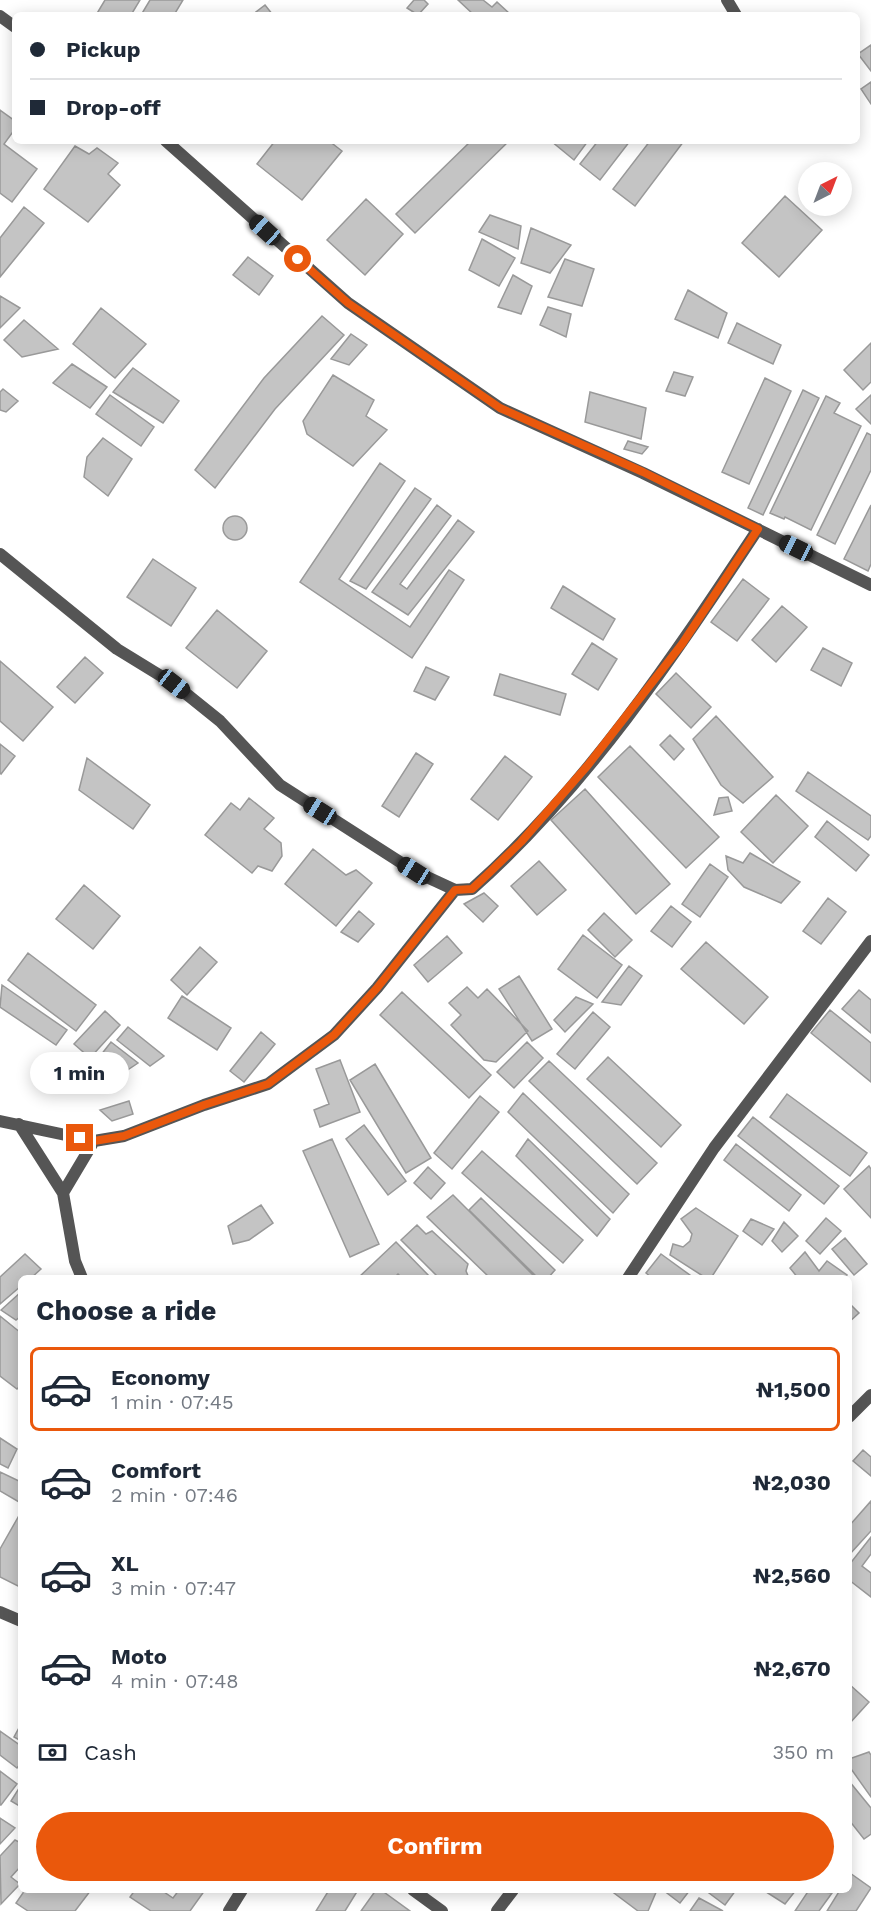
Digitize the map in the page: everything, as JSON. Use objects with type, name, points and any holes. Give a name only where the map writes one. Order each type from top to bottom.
[{"type":"street","points":[[169,144],[348,303],[500,408],[643,472],[871,585]]},
{"type":"street","points":[[0,554],[117,649],[165,678],[220,721],[280,785],[414,871],[455,890],[472,889],[487,875],[521,842],[588,765],[682,644],[758,529]]},
{"type":"street","points":[[0,1121],[94,1141],[124,1136],[204,1105],[268,1084],[334,1035],[377,988],[455,890]]},
{"type":"street","points":[[630,1275],[714,1148],[871,940]]},
{"type":"street","points":[[19,1124],[63,1193],[75,1261],[81,1275]]},
{"type":"street","points":[[63,1193],[94,1141]]},
{"type":"street","points":[[852,1414],[871,1395]]},
{"type":"street","points":[[0,1612],[18,1620]]},
{"type":"street","points":[[229,1911],[240,1893]]},
{"type":"street","points":[[417,1893],[442,1911]]},
{"type":"street","points":[[497,1911],[511,1893]]},
{"type":"building","points":[[105,0],[140,0],[133,12],[98,12]]},
{"type":"building","points":[[150,0],[183,0],[176,12],[143,12]]},
{"type":"building","points":[[414,0],[424,0],[428,4],[421,12],[413,12],[407,8]]},
{"type":"building","points":[[458,0],[483,0],[492,7],[497,2],[508,12],[471,12]]},
{"type":"building","points":[[265,5],[271,12],[256,12]]},
{"type":"building","points":[[871,45],[871,71],[860,57],[860,53]]},
{"type":"building","points":[[871,82],[871,104],[861,89]]},
{"type":"building","points":[[0,110],[12,119],[12,133],[4,144],[37,169],[12,202],[0,193]]},
{"type":"building","points":[[273,144],[333,144],[342,151],[302,200],[257,164]]},
{"type":"building","points":[[468,144],[506,144],[415,233],[396,214]]},
{"type":"building","points":[[555,144],[586,144],[574,160]]},
{"type":"building","points":[[596,144],[628,144],[600,180],[580,164]]},
{"type":"building","points":[[648,144],[682,144],[635,206],[613,189]]},
{"type":"building","points":[[75,146],[89,154],[97,148],[118,163],[108,174],[120,185],[88,222],[44,189]]},
{"type":"building","points":[[785,196],[798,208],[798,216],[807,216],[822,230],[779,277],[742,243]]},
{"type":"building","points":[[366,199],[403,234],[365,275],[327,240]]},
{"type":"building","points":[[24,207],[44,223],[0,277],[0,238]]},
{"type":"building","points":[[490,215],[521,226],[518,249],[479,232]]},
{"type":"building","points":[[531,228],[571,245],[550,273],[521,263]]},
{"type":"building","points":[[482,239],[515,258],[499,286],[469,270]]},
{"type":"building","points":[[248,257],[273,276],[259,295],[233,275]]},
{"type":"building","points":[[565,259],[594,269],[582,306],[548,297]]},
{"type":"building","points":[[513,275],[532,286],[521,314],[498,307]]},
{"type":"building","points":[[688,290],[727,313],[718,338],[675,319]]},
{"type":"building","points":[[0,296],[20,308],[0,328]]},
{"type":"building","points":[[548,307],[571,314],[566,337],[540,325]]},
{"type":"building","points":[[101,308],[146,344],[115,378],[73,344]]},
{"type":"building","points":[[322,316],[344,335],[275,409],[215,488],[195,470],[264,378]]},
{"type":"building","points":[[24,320],[58,349],[22,357],[4,340]]},
{"type":"building","points":[[737,323],[781,345],[773,364],[728,343]]},
{"type":"building","points":[[351,334],[367,345],[349,365],[331,359]]},
{"type":"building","points":[[871,343],[871,382],[863,390],[844,370]]},
{"type":"building","points":[[72,364],[107,387],[90,408],[53,383]]},
{"type":"building","points":[[133,368],[179,401],[163,423],[113,392]]},
{"type":"building","points":[[674,372],[693,377],[685,396],[666,391]]},
{"type":"building","points":[[333,375],[374,400],[366,416],[387,430],[353,466],[307,434],[303,421]]},
{"type":"building","points":[[765,378],[791,391],[749,484],[722,472]]},
{"type":"building","points":[[3,389],[18,401],[6,412],[0,410],[0,392]]},
{"type":"building","points":[[803,390],[819,398],[763,515],[748,508]]},
{"type":"building","points":[[590,392],[646,408],[641,439],[585,422]]},
{"type":"building","points":[[110,395],[154,427],[141,446],[96,414]]},
{"type":"building","points":[[871,395],[871,424],[856,409]]},
{"type":"building","points":[[826,396],[840,403],[834,413],[861,426],[811,530],[785,517],[784,519],[770,513]]},
{"type":"building","points":[[867,433],[871,435],[871,470],[835,544],[817,535]]},
{"type":"building","points":[[103,438],[132,459],[108,496],[84,477],[87,457]]},
{"type":"building","points":[[628,441],[648,447],[642,454],[624,449]]},
{"type":"building","points":[[380,463],[405,481],[339,579],[410,627],[449,570],[464,580],[412,658],[300,582]]},
{"type":"building","points":[[415,488],[431,499],[366,589],[350,581]]},
{"type":"building","points":[[437,505],[451,516],[400,584],[407,589],[458,520],[474,532],[408,615],[372,592]]},
{"type":"building","points":[[871,505],[871,564],[868,571],[844,559]]},
{"type":"building","points":[[235,516],[243,520],[247,528],[243,536],[235,540],[227,536],[223,528],[227,520]]},
{"type":"building","points":[[153,559],[196,588],[171,626],[127,597]]},
{"type":"building","points":[[743,579],[769,599],[737,641],[711,622]]},
{"type":"building","points":[[563,586],[615,619],[603,640],[551,608]]},
{"type":"building","points":[[782,606],[807,627],[776,662],[752,640]]},
{"type":"building","points":[[217,610],[267,651],[237,688],[186,648]]},
{"type":"building","points":[[592,643],[617,659],[598,690],[572,674]]},
{"type":"building","points":[[823,648],[852,663],[841,686],[811,670]]},
{"type":"building","points":[[85,657],[103,673],[75,703],[57,687]]},
{"type":"building","points":[[0,661],[53,707],[23,741],[0,721]]},
{"type":"building","points":[[426,667],[449,677],[435,700],[414,691]]},
{"type":"building","points":[[676,673],[711,707],[691,728],[656,694]]},
{"type":"building","points":[[500,674],[566,694],[560,715],[494,695]]},
{"type":"building","points":[[716,716],[773,777],[743,803],[721,785],[693,739]]},
{"type":"building","points":[[670,735],[684,749],[674,760],[660,745]]},
{"type":"building","points":[[0,744],[15,756],[1,774],[0,773]]},
{"type":"building","points":[[630,746],[719,837],[686,868],[598,777]]},
{"type":"building","points":[[416,753],[433,764],[399,817],[382,806]]},
{"type":"building","points":[[505,756],[532,777],[498,820],[471,799]]},
{"type":"building","points":[[87,758],[150,805],[133,829],[79,790]]},
{"type":"building","points":[[808,772],[871,816],[871,836],[868,840],[796,791]]},
{"type":"building","points":[[585,789],[670,884],[636,914],[551,820]]},
{"type":"building","points":[[776,795],[808,826],[773,863],[741,832]]},
{"type":"building","points":[[728,797],[732,811],[714,815],[719,798]]},
{"type":"building","points":[[249,798],[274,818],[264,829],[281,843],[282,856],[272,871],[258,866],[252,873],[205,835],[231,803],[240,810]]},
{"type":"building","points":[[827,821],[869,855],[856,871],[815,837]]},
{"type":"building","points":[[313,849],[346,875],[356,870],[372,883],[336,926],[285,884]]},
{"type":"building","points":[[750,853],[800,882],[781,903],[744,887],[728,870],[726,856],[743,863]]},
{"type":"building","points":[[539,861],[566,890],[537,915],[511,886]]},
{"type":"building","points":[[710,864],[728,877],[700,917],[682,904]]},
{"type":"building","points":[[84,885],[120,916],[93,949],[56,919]]},
{"type":"building","points":[[484,893],[498,906],[483,922],[464,904]]},
{"type":"building","points":[[828,898],[846,912],[821,944],[803,931]]},
{"type":"building","points":[[671,906],[691,922],[672,947],[651,931]]},
{"type":"building","points":[[359,911],[374,924],[358,942],[341,932]]},
{"type":"building","points":[[604,913],[632,940],[615,957],[588,930]]},
{"type":"building","points":[[583,935],[622,965],[597,998],[558,969]]},
{"type":"building","points":[[447,936],[462,953],[428,982],[414,965]]},
{"type":"building","points":[[706,942],[768,997],[744,1024],[681,969]]},
{"type":"building","points":[[200,947],[217,962],[187,995],[171,980]]},
{"type":"building","points":[[28,953],[96,1005],[76,1031],[8,980]]},
{"type":"building","points":[[629,966],[642,976],[621,1005],[602,1002]]},
{"type":"building","points":[[519,976],[552,1029],[532,1041],[499,989]]},
{"type":"building","points":[[2,985],[67,1030],[56,1045],[0,1007]]},
{"type":"building","points":[[467,987],[478,998],[487,989],[528,1031],[496,1062],[484,1060],[451,1025],[461,1015],[449,1003]]},
{"type":"building","points":[[859,990],[871,1000],[871,1033],[842,1009]]},
{"type":"building","points":[[402,992],[491,1075],[469,1098],[380,1015]]},
{"type":"building","points":[[182,996],[231,1028],[217,1050],[168,1018]]},
{"type":"building","points":[[576,997],[593,1004],[565,1032],[554,1020]]},
{"type":"building","points":[[830,1010],[871,1043],[871,1082],[811,1033]]},
{"type":"building","points":[[105,1011],[120,1025],[90,1058],[74,1044]]},
{"type":"building","points":[[593,1012],[610,1027],[575,1069],[557,1054]]},
{"type":"building","points":[[128,1027],[164,1056],[150,1066],[117,1040]]},
{"type":"building","points":[[261,1032],[275,1044],[244,1082],[230,1071]]},
{"type":"building","points":[[111,1042],[138,1063],[117,1077],[100,1077],[90,1069]]},
{"type":"building","points":[[527,1042],[543,1058],[514,1088],[497,1072]]},
{"type":"building","points":[[608,1057],[681,1125],[661,1147],[587,1079]]},
{"type":"building","points":[[340,1060],[360,1112],[320,1127],[314,1110],[329,1104],[316,1069]]},
{"type":"building","points":[[549,1061],[657,1163],[637,1184],[529,1081]]},
{"type":"building","points":[[375,1064],[431,1158],[406,1173],[350,1080]]},
{"type":"building","points":[[523,1093],[629,1194],[613,1213],[508,1112]]},
{"type":"building","points":[[787,1094],[867,1153],[850,1176],[770,1117]]},
{"type":"building","points":[[480,1096],[499,1112],[452,1169],[434,1153]]},
{"type":"building","points":[[129,1101],[133,1114],[112,1121],[100,1110]]},
{"type":"building","points":[[753,1117],[839,1186],[824,1204],[738,1136]]},
{"type":"building","points":[[364,1125],[406,1181],[388,1195],[346,1139]]},
{"type":"building","points":[[332,1139],[379,1244],[350,1257],[303,1151]]},
{"type":"building","points":[[528,1139],[610,1219],[597,1236],[516,1156]]},
{"type":"building","points":[[736,1144],[801,1195],[789,1211],[724,1160]]},
{"type":"building","points":[[482,1151],[583,1240],[563,1263],[462,1173]]},
{"type":"building","points":[[869,1166],[871,1169],[871,1218],[844,1189]]},
{"type":"building","points":[[428,1167],[445,1183],[431,1199],[414,1183]]},
{"type":"building","points":[[453,1195],[533,1275],[487,1275],[427,1217]]},
{"type":"building","points":[[481,1198],[555,1270],[551,1275],[535,1275],[469,1210]]},
{"type":"building","points":[[261,1205],[273,1223],[249,1240],[233,1244],[228,1226]]},
{"type":"building","points":[[696,1208],[738,1236],[713,1275],[701,1275],[670,1255],[673,1244],[683,1247],[690,1241],[692,1234],[681,1219]]},
{"type":"building","points":[[826,1218],[841,1231],[820,1254],[806,1241]]},
{"type":"building","points":[[751,1219],[774,1229],[762,1245],[743,1231]]},
{"type":"building","points":[[784,1222],[798,1236],[782,1252],[772,1241]]},
{"type":"building","points":[[417,1225],[426,1234],[432,1231],[468,1264],[466,1271],[468,1275],[436,1275],[401,1240]]},
{"type":"building","points":[[845,1238],[867,1264],[854,1275],[832,1249]]},
{"type":"building","points":[[396,1242],[428,1275],[398,1274],[361,1275]]},
{"type":"building","points":[[805,1252],[819,1271],[827,1261],[847,1275],[796,1275],[790,1268]]},
{"type":"building","points":[[25,1254],[41,1269],[34,1275],[18,1275],[18,1289],[0,1304],[0,1277]]},
{"type":"building","points":[[661,1254],[690,1275],[648,1275],[646,1273]]},
{"type":"building","points":[[18,1295],[18,1318],[16,1320],[1,1310]]},
{"type":"building","points":[[852,1306],[859,1313],[852,1319]]},
{"type":"building","points":[[0,1316],[18,1331],[18,1388],[0,1376]]},
{"type":"building","points":[[0,1438],[17,1449],[8,1468],[0,1464]]},
{"type":"building","points":[[863,1450],[871,1457],[871,1476],[853,1461]]},
{"type":"building","points":[[0,1472],[18,1481],[18,1501],[0,1491]]},
{"type":"building","points":[[871,1501],[871,1531],[852,1552],[852,1523]]},
{"type":"building","points":[[18,1517],[18,1586],[0,1577],[0,1549]]},
{"type":"building","points":[[871,1537],[871,1554],[862,1566],[871,1573],[871,1597],[852,1582],[852,1561]]},
{"type":"building","points":[[852,1687],[869,1702],[852,1721]]},
{"type":"building","points":[[0,1731],[18,1744],[18,1767],[0,1755]]},
{"type":"building","points":[[869,1752],[871,1755],[871,1797],[852,1770],[852,1758]]},
{"type":"building","points":[[0,1771],[17,1784],[1,1805],[0,1805]]},
{"type":"building","points":[[852,1785],[871,1808],[871,1834],[864,1839],[852,1824]]},
{"type":"building","points":[[18,1790],[18,1805],[11,1801]]},
{"type":"building","points":[[0,1818],[15,1828],[0,1844]]},
{"type":"building","points":[[15,1840],[18,1842],[18,1869],[11,1877],[18,1882],[18,1886],[1,1904],[0,1856]]},
{"type":"building","points":[[852,1874],[871,1888],[856,1911],[827,1911],[838,1893],[852,1893]]},
{"type":"building","points":[[23,1893],[89,1893],[75,1911],[28,1911],[16,1903]]},
{"type":"building","points":[[133,1893],[166,1893],[173,1898],[177,1893],[203,1893],[190,1911],[151,1911],[130,1897]]},
{"type":"building","points":[[327,1893],[356,1893],[345,1911],[316,1911]]},
{"type":"building","points":[[374,1893],[385,1893],[410,1911],[361,1911]]},
{"type":"building","points":[[614,1893],[656,1893],[648,1911],[638,1911]]},
{"type":"building","points":[[667,1893],[688,1893],[680,1903]]},
{"type":"building","points":[[709,1893],[734,1893],[725,1905]]},
{"type":"building","points":[[768,1893],[794,1893],[785,1904]]},
{"type":"building","points":[[807,1893],[832,1893],[819,1911],[795,1911]]},
{"type":"building","points":[[699,1898],[723,1911],[690,1911]]},
{"type":"route","points":[[80,1138],[94,1141],[124,1136],[204,1105],[253,1091],[268,1084],[334,1035],[377,988],[455,890],[472,889],[487,875],[521,842],[588,765],[682,644],[758,529],[643,472],[500,408],[348,303],[298,259]]}]
